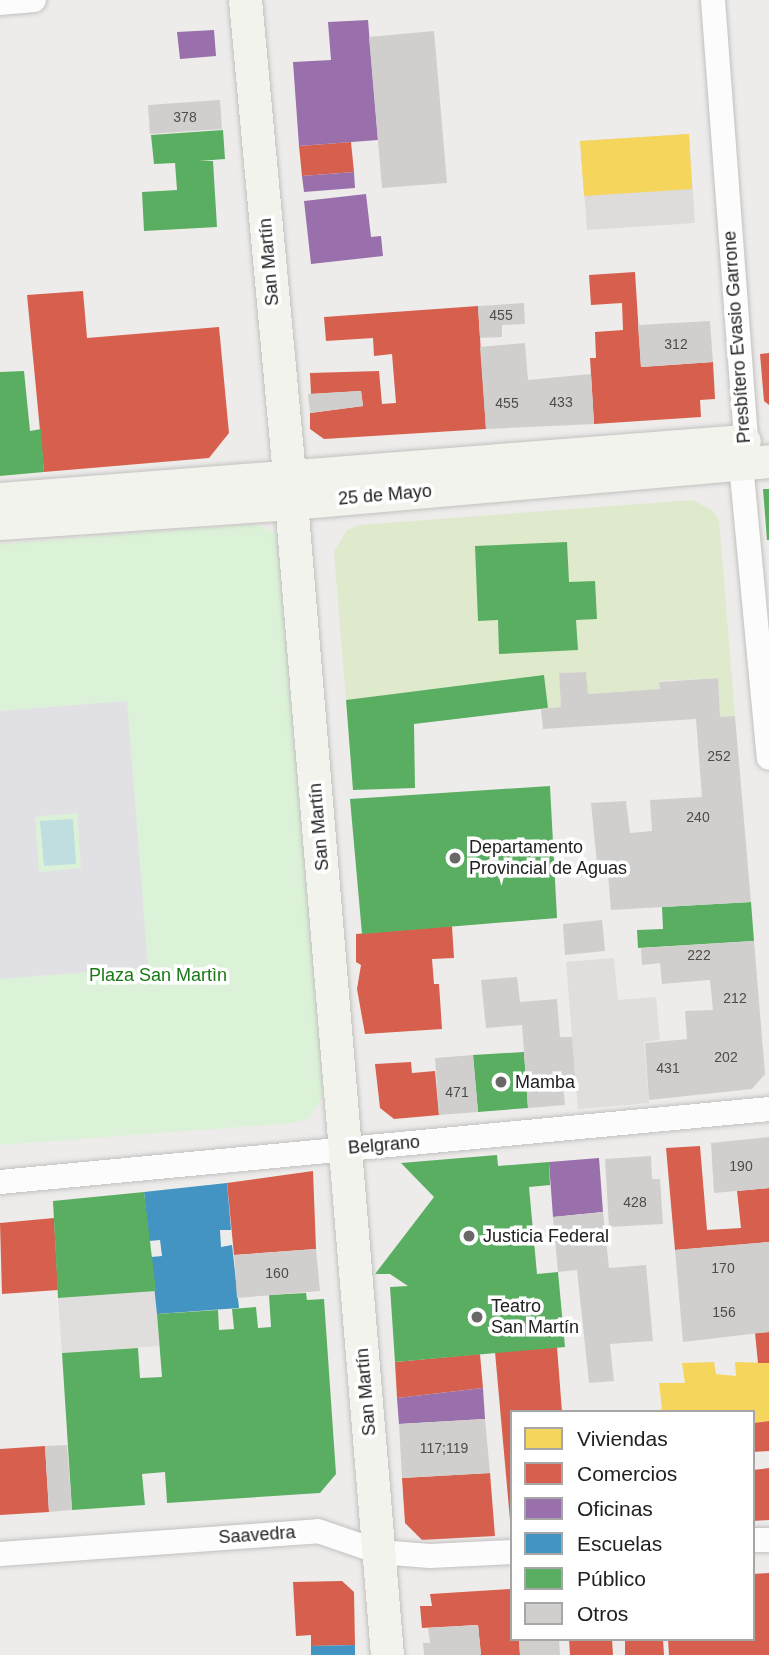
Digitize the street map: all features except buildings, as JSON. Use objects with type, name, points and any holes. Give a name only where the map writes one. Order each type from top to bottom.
[{"type":"main road","name":"San Martín","points":[[245,0],[347,1148],[387,1655]]},
{"type":"main road","name":"25 de Mayo","points":[[0,523],[290,491],[756,451]]},
{"type":"main road","name":"25 de Mayo","points":[[0,499],[290,491]]},
{"type":"street","points":[[0,3],[34,0]]},
{"type":"street","name":"Presbítero Evasio Garrone","points":[[713,0],[756,451],[769,758]]},
{"type":"street","name":"Belgrano","points":[[0,1182],[769,1110]]},
{"type":"street","name":"Saavedra","points":[[0,1554],[318,1531],[379,1552],[430,1556],[510,1552]]},
{"type":"shaded area","points":[[689,134],[695,223],[587,230],[580,141]]},
{"type":"shaded area","points":[[127,701],[148,967],[0,979],[0,711]],"holes":[[[77,813],[81,868],[39,872],[35,817]]]},
{"type":"shaded area","points":[[614,958],[618,1000],[656,997],[660,1040],[644,1042],[649,1103],[578,1109],[566,962]]},
{"type":"shaded area","points":[[156,1291],[159,1346],[62,1353],[58,1298]]},
{"type":"green space","points":[[693,500],[713,511],[719,521],[735,716],[720,717],[717,678],[659,681],[660,689],[588,694],[585,672],[559,673],[561,707],[548,708],[544,675],[346,700],[334,552],[347,530],[359,525]]},
{"type":"green space","name":"Plaza San Martìn","points":[[254,524],[275,532],[278,543],[325,1094],[309,1118],[294,1123],[0,1145],[0,544]]},
{"type":"water","points":[[73,819],[76,864],[44,866],[40,821]]},
{"type":"place","name":"Departamento Provincial de Aguas","points":[[455,858]]},
{"type":"place","name":"Mamba","points":[[501,1082]]},
{"type":"place","name":"Justicia Federal","points":[[469,1236]]},
{"type":"place","name":"Teatro San Martín","points":[[477,1317]]}]
